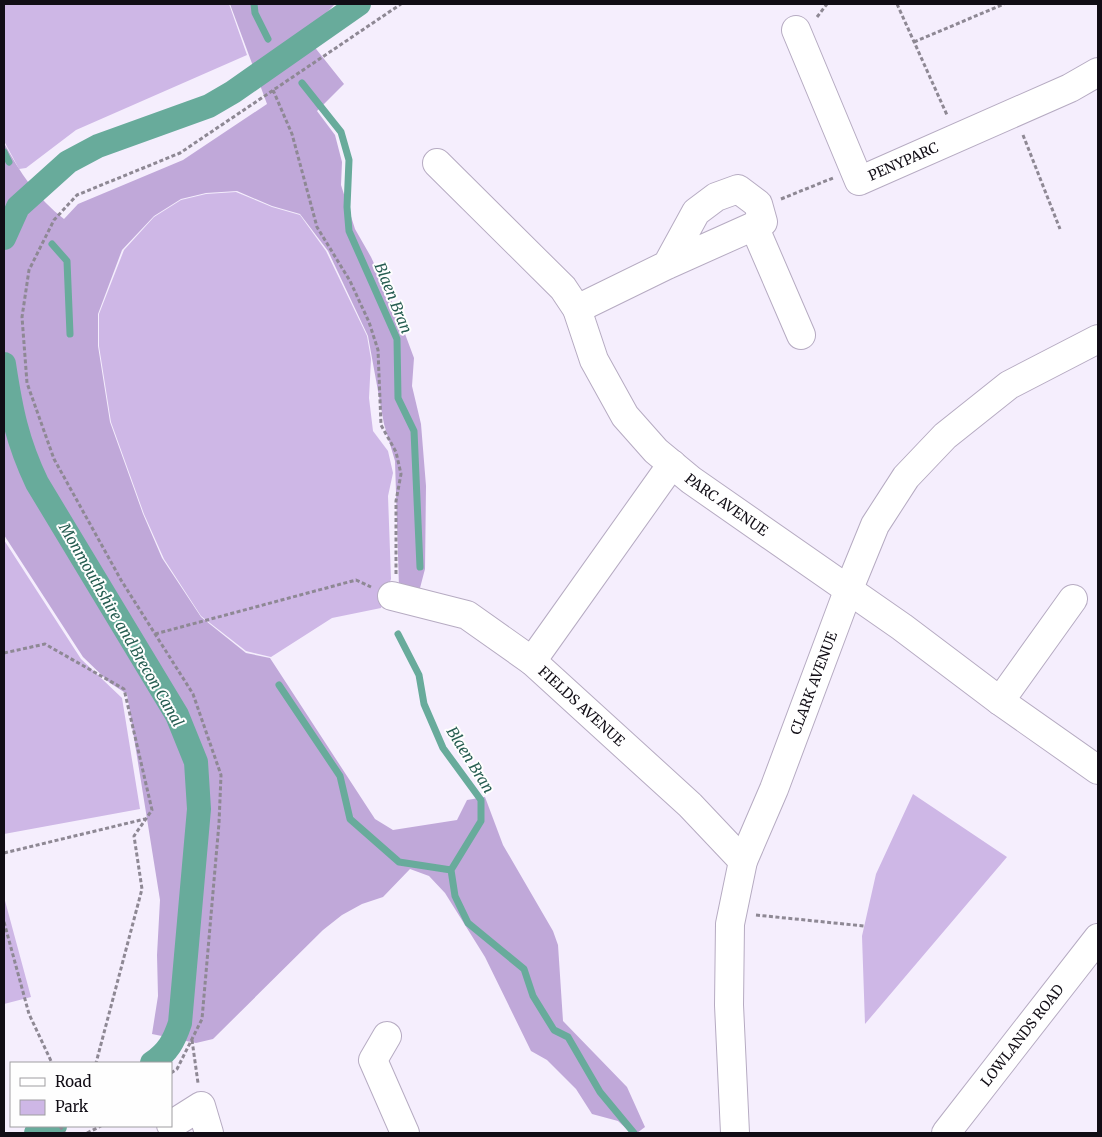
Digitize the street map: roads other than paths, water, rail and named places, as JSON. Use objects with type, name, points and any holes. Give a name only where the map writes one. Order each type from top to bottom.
[{"type":"street","name":"PENYPARC","points":[[796,30],[858,181],[1070,88],[1098,72]]},
{"type":"street","name":"PARC AVENUE","points":[[437,162],[563,288],[577,309],[594,360],[625,416],[656,451],[691,480],[902,627],[1000,701],[1098,770]]},
{"type":"street","points":[[667,265],[696,212],[716,198],[738,189],[758,204],[757,217],[802,334]]},
{"type":"street","points":[[577,309],[667,265],[757,217]]},
{"type":"street","name":"CLARK AVENUE","points":[[735,1133],[729,1005],[730,924],[743,861],[774,789],[848,591],[875,525],[906,477],[945,436],[1009,385],[1098,339]]},
{"type":"street","points":[[532,661],[672,464]]},
{"type":"street","name":"FIELDS AVENUE","points":[[392,596],[467,615],[532,661],[690,805],[743,861]]},
{"type":"street","points":[[1000,701],[1073,599]]},
{"type":"street","name":"LOWLANDS ROAD","points":[[946,1133],[1098,938]]},
{"type":"street","points":[[387,1036],[373,1060],[405,1133]]},
{"type":"street","points":[[172,1125],[201,1106],[209,1133]]},
{"type":"street","points":[[153,1133],[168,1127]]},
{"type":"waterway","name":"Blaen Bran","points":[[254,4],[255,13],[268,39]]},
{"type":"waterway","name":"Monmouthshire and Brecon Canal","points":[[4,238],[18,207],[68,162],[98,146],[209,106],[233,92],[359,4]]},
{"type":"waterway","name":"Blaen Bran","points":[[302,83],[341,132],[349,160],[347,207],[349,231],[397,339],[398,398],[414,431],[420,567]]},
{"type":"waterway","points":[[4,152],[9,162]]},
{"type":"waterway","points":[[52,244],[67,261],[70,334]]},
{"type":"waterway","name":"Monmouthshire and Brecon Canal","points":[[4,364],[16,425],[24,453],[37,483],[177,715],[196,762],[199,809],[180,1023],[170,1046],[153,1062]]},
{"type":"waterway","name":"Blaen Bran","points":[[398,634],[419,675],[424,704],[443,748],[481,800],[481,821],[451,870],[455,896],[468,923],[524,969],[533,996],[554,1030],[568,1037],[600,1092],[634,1133]]},
{"type":"waterway","points":[[279,685],[340,776],[350,819],[399,862],[451,870]]},
{"type":"waterway","name":"Monmouthshire and Brecon Canal","points":[[36,1133],[52,1127]]}]
